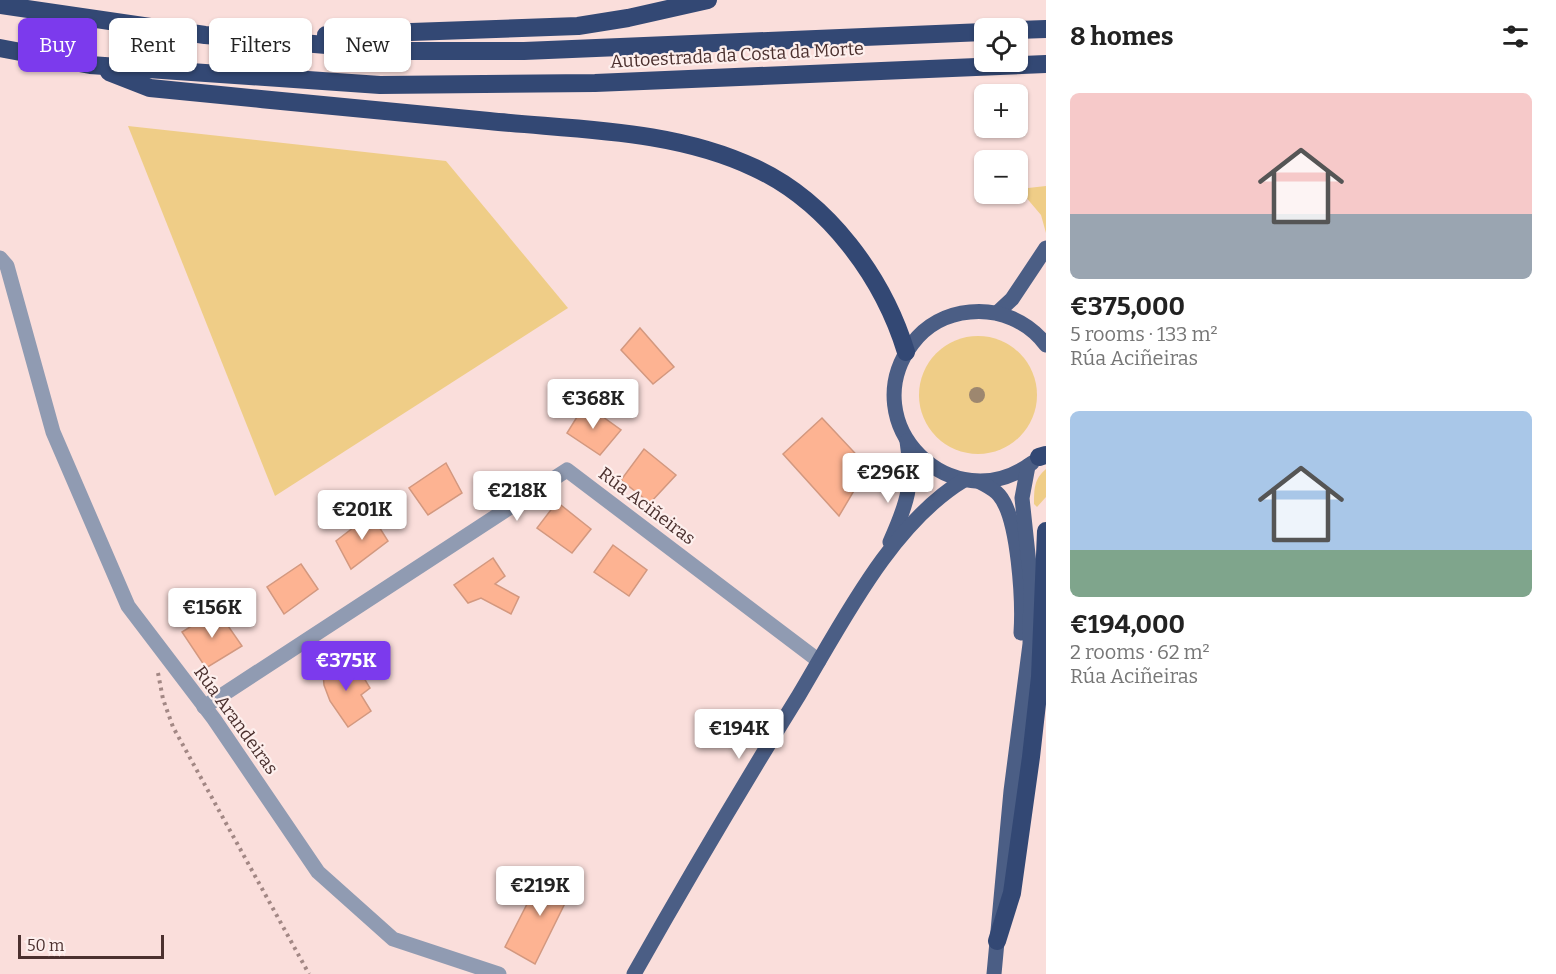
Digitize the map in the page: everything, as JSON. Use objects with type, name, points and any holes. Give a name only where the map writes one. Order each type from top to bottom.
[{"type":"highway","points":[[205,35],[386,35],[578,26],[628,18],[708,0]]},
{"type":"highway","name":"Autoestrada da Costa da Morte","points":[[0,4],[205,35],[398,51],[524,51],[974,32]]},
{"type":"highway","points":[[1028,30],[1046,29]]},
{"type":"highway","name":"Autoestrada da Costa da Morte","points":[[0,48],[18,51]]},
{"type":"highway","name":"Autoestrada da Costa da Morte","points":[[97,66],[380,86],[448,86],[595,83],[1046,64]]},
{"type":"highway","points":[[97,68],[150,88],[607,132],[708,149],[756,168],[785,186],[820,214],[849,246],[879,287],[906,352]]},
{"type":"highway","points":[[997,941],[1012,893],[1031,757],[1040,677],[1046,531]]},
{"type":"main road","points":[[997,313],[1012,299],[1046,248]]},
{"type":"main road","points":[[1040,456],[1005,477],[980,482],[942,473],[922,460],[907,441],[899,424],[894,388],[898,369],[906,352],[930,326],[945,318],[979,311],[997,313],[1028,327],[1046,345]]},
{"type":"main road","points":[[878,566],[909,496],[912,477],[907,441]]},
{"type":"main road","points":[[1011,791],[1031,633],[1031,583],[1022,498],[1040,456]]},
{"type":"main road","points":[[634,974],[702,854],[878,566],[923,511],[964,480]]},
{"type":"main road","points":[[980,482],[999,495],[1006,506],[1018,568],[1021,628],[1011,791],[994,974]]},
{"type":"street","name":"Rúa Arandeiras","points":[[0,258],[7,266],[53,432],[128,606],[204,707],[318,872],[393,939],[499,974]]},
{"type":"street","name":"Rúa Aciñeiras","points":[[204,707],[567,470],[819,660]]},
{"type":"path","points":[[155,642],[157,671],[163,699],[173,727],[309,974]]},
{"type":"shaded area","points":[[128,126],[446,161],[568,308],[275,496]]},
{"type":"shaded area","points":[[1046,186],[1046,233],[1041,215],[1028,200],[1028,188]]},
{"type":"shaded area","points":[[978,336],[1001,340],[1020,353],[1033,372],[1037,395],[1033,418],[1020,437],[1001,450],[978,454],[955,450],[936,437],[923,418],[919,395],[923,372],[936,353],[955,340]]},
{"type":"shaded area","points":[[1046,469],[1046,497],[1037,507],[1034,504],[1036,485]]},
{"type":"building","points":[[640,328],[674,367],[653,384],[621,350]]},
{"type":"building","points":[[585,404],[621,430],[600,455],[567,433]]},
{"type":"building","points":[[822,418],[868,467],[839,516],[783,454]]},
{"type":"building","points":[[644,449],[676,475],[650,503],[621,480]]},
{"type":"building","points":[[446,463],[462,493],[428,515],[409,488]]},
{"type":"building","points":[[557,502],[591,529],[572,553],[537,528]]},
{"type":"building","points":[[371,514],[388,541],[351,569],[336,541]]},
{"type":"building","points":[[613,545],[647,570],[629,596],[594,572]]},
{"type":"building","points":[[493,558],[505,576],[495,584],[519,597],[511,614],[481,598],[468,603],[454,585]]},
{"type":"building","points":[[301,564],[318,589],[284,614],[267,587]]},
{"type":"building","points":[[217,610],[242,646],[206,668],[182,632]]},
{"type":"building","points":[[336,658],[347,675],[358,668],[370,688],[361,695],[371,711],[348,727],[330,701],[324,685],[323,672]]},
{"type":"building","points":[[545,869],[574,885],[535,964],[505,947]]}]
